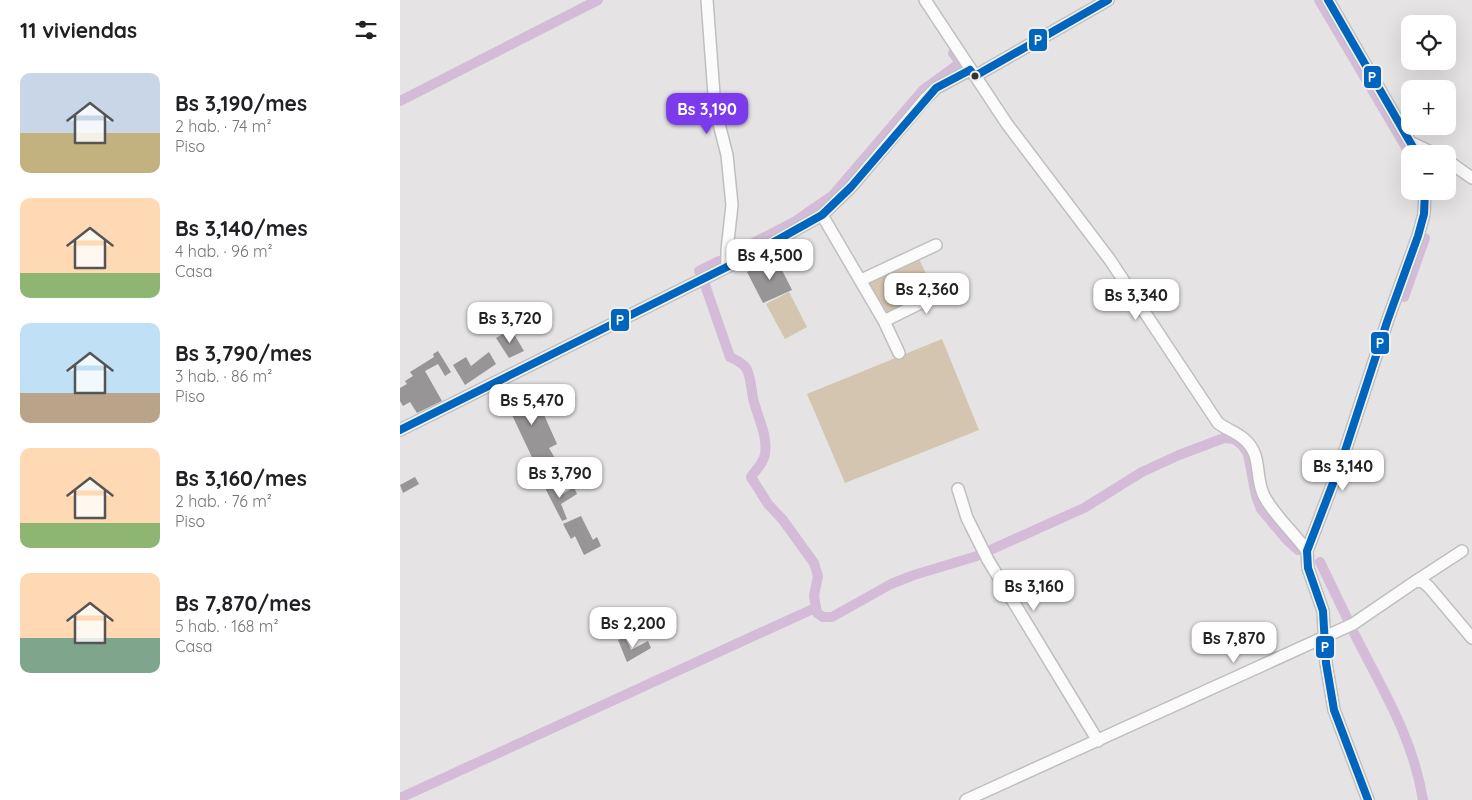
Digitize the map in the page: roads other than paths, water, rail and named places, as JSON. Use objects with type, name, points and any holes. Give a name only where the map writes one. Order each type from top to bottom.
[{"type":"street","points":[[707,0],[715,108],[727,155],[732,204],[726,250],[727,267]]},
{"type":"street","points":[[925,0],[1006,124],[1110,260],[1218,423],[1226,429],[1237,433],[1253,448],[1257,458],[1263,495],[1307,551]]},
{"type":"street","points":[[400,430],[727,267],[822,215],[851,187],[936,88],[973,73],[1108,0]]},
{"type":"street","points":[[1328,0],[1389,107],[1412,143],[1416,145]]},
{"type":"street","points":[[1456,167],[1472,178]]},
{"type":"street","points":[[1368,800],[1334,710],[1323,637],[1323,611],[1308,568],[1307,551],[1343,456],[1387,322],[1418,236],[1424,214],[1425,200]]},
{"type":"street","points":[[822,215],[861,280],[898,352]]},
{"type":"street","points":[[861,280],[936,246]]},
{"type":"street","points":[[884,322],[957,285]]},
{"type":"street","points":[[958,489],[967,518],[988,560],[1098,741]]},
{"type":"street","points":[[966,800],[1353,624],[1462,551]]},
{"type":"street","points":[[1416,581],[1423,582],[1429,587],[1472,638]]},
{"type":"waterway","points":[[400,101],[598,0]]},
{"type":"waterway","points":[[1319,0],[1405,145]]},
{"type":"waterway","points":[[734,253],[794,222],[833,195],[923,90],[960,63],[953,53]]},
{"type":"waterway","points":[[1404,297],[1425,238]]},
{"type":"waterway","points":[[699,271],[719,261]]},
{"type":"waterway","points":[[705,285],[730,357],[743,364],[748,371],[753,398],[764,433],[766,447],[764,458],[751,477],[768,504],[783,520],[814,563],[818,576],[814,596],[817,613],[823,617],[832,617],[891,584],[977,556]]},
{"type":"waterway","points":[[988,551],[1084,508],[1142,472],[1179,455],[1224,438],[1234,439],[1242,445],[1248,454],[1256,496],[1261,509],[1286,539],[1298,550]]},
{"type":"waterway","points":[[1320,562],[1348,620]]},
{"type":"waterway","points":[[400,798],[815,608]]},
{"type":"waterway","points":[[1354,633],[1386,694],[1404,734],[1412,755],[1423,800]]}]
